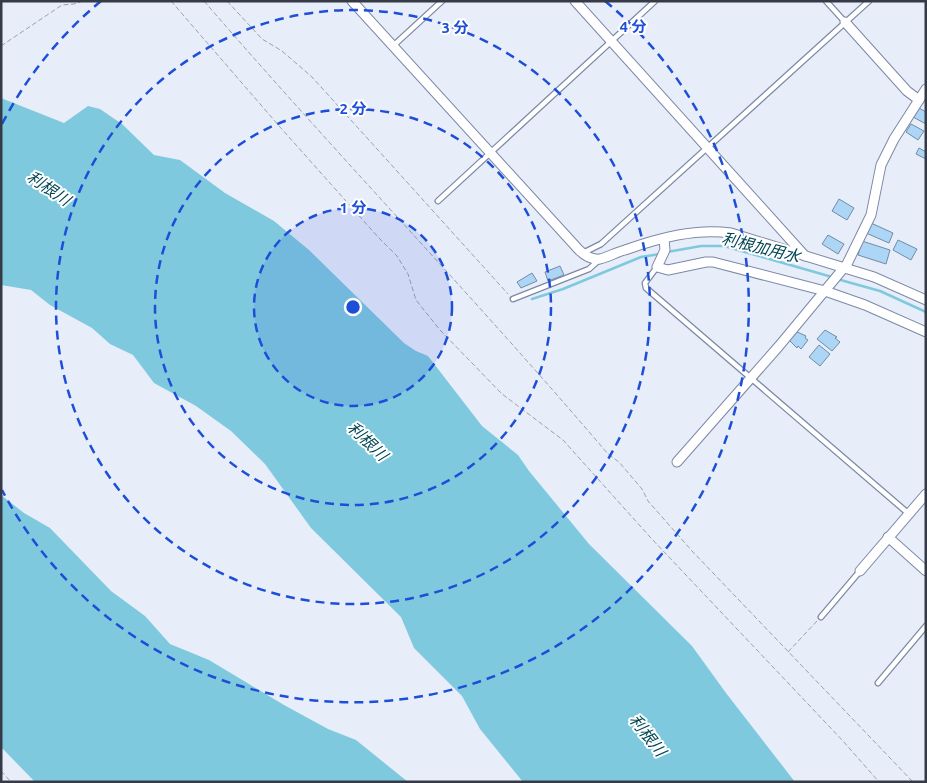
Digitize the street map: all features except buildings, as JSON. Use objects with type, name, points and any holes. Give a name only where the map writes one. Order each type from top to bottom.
[{"type":"street","points":[[352,1],[582,253],[590,258],[600,259],[680,234],[716,231],[731,233],[874,277],[926,300]]},
{"type":"street","points":[[575,1],[805,256]]},
{"type":"street","points":[[846,22],[908,91],[922,101]]},
{"type":"street","points":[[677,462],[847,264],[870,215],[881,166],[894,139],[922,101],[926,89]]},
{"type":"street","points":[[664,239],[665,250],[657,267],[668,270],[713,262],[825,291],[865,305],[926,332]]},
{"type":"street","points":[[860,571],[926,494]]},
{"type":"street","points":[[888,538],[926,572]]},
{"type":"lane","points":[[393,46],[442,1]]},
{"type":"lane","points":[[438,201],[655,1]]},
{"type":"lane","points":[[826,1],[846,22]]},
{"type":"lane","points":[[582,253],[601,244],[869,1]]},
{"type":"lane","points":[[513,299],[589,269],[600,259]]},
{"type":"lane","points":[[657,267],[645,283],[646,288],[909,514]]},
{"type":"lane","points":[[821,616],[860,571]]},
{"type":"lane","points":[[878,684],[926,626]]},
{"type":"path","points":[[1,46],[62,5],[83,1]]},
{"type":"path","points":[[171,1],[280,128],[397,256],[408,274],[416,300],[440,330],[502,394],[563,440],[650,537],[843,741],[879,782]]},
{"type":"path","points":[[204,1],[264,71],[399,219],[608,454],[619,462],[642,489],[648,502],[660,516],[913,782]]},
{"type":"path","points":[[227,1],[262,39],[282,51],[312,77],[513,299]]},
{"type":"path","points":[[788,652],[821,616]]},
{"type":"path","points":[[1,771],[11,782]]},
{"type":"water","name":"利根川","points":[[1,98],[64,123],[88,106],[100,109],[122,124],[154,155],[180,160],[225,193],[274,221],[309,250],[404,343],[428,356],[482,426],[518,455],[589,544],[692,646],[795,782],[523,782],[480,729],[462,696],[414,648],[401,617],[311,528],[265,464],[231,431],[196,406],[154,383],[133,355],[110,344],[92,328],[50,305],[31,290],[1,285]]},
{"type":"water","points":[[1,495],[24,513],[50,528],[111,591],[145,616],[170,644],[209,660],[328,729],[356,740],[408,782],[35,782],[1,747]]},
{"type":"waterway","name":"利根加用水","points":[[667,252],[701,246],[724,246],[832,277]]},
{"type":"waterway","name":"利根加用水","points":[[532,299],[563,289],[641,257],[660,254]]},
{"type":"waterway","name":"利根加用水","points":[[837,279],[880,291],[926,312]]}]
